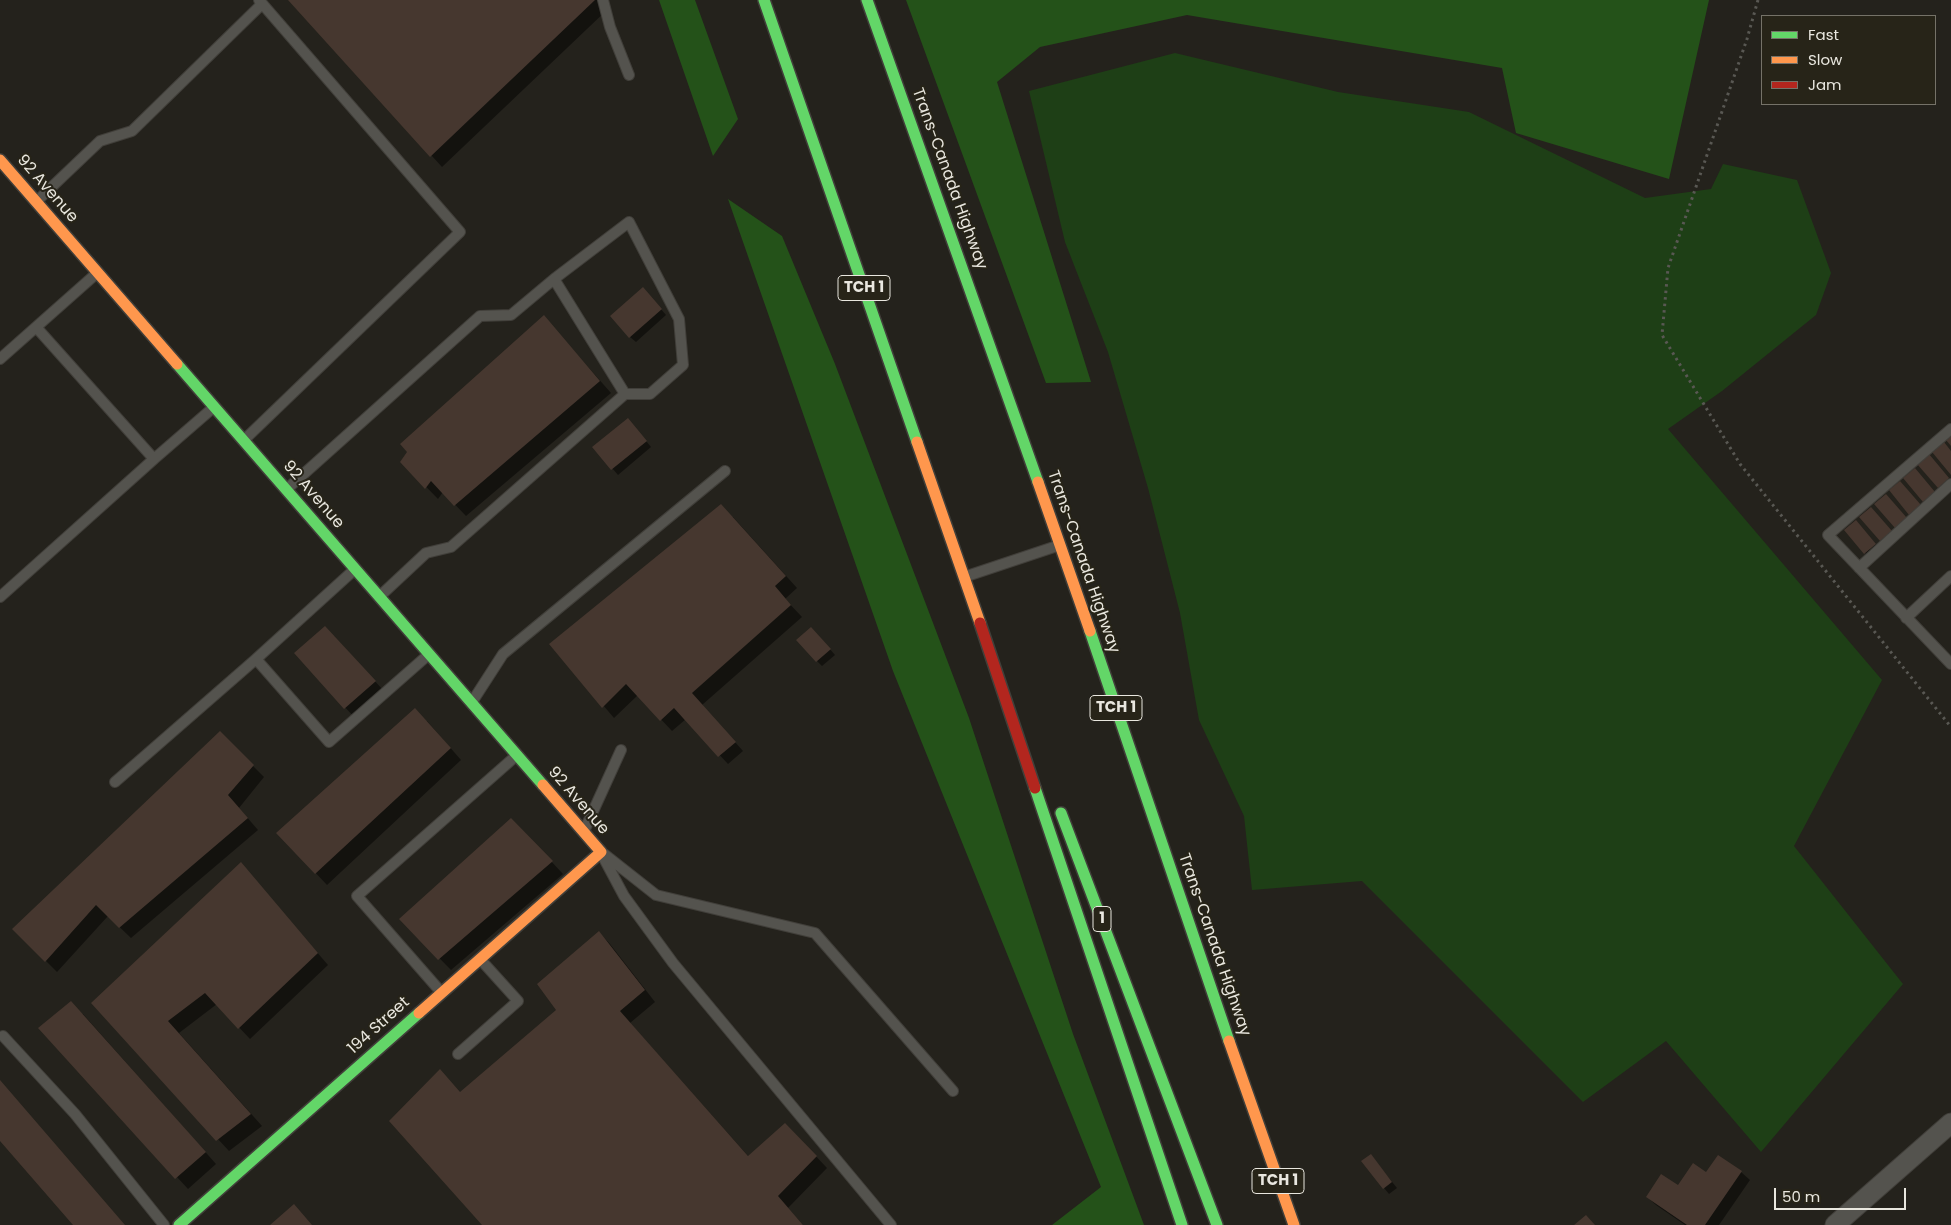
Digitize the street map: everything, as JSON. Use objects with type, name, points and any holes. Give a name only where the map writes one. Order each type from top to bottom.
[{"type":"main road","name":"TCH 1","points":[[764,0],[964,577],[1182,1225]]},
{"type":"main road","name":"Trans-Canada Highway","points":[[867,0],[968,280],[1262,1137],[1294,1225]]},
{"type":"main road","name":"92 Avenue","points":[[0,160],[601,852]]},
{"type":"main road","points":[[977,617],[1036,754]]},
{"type":"main road","name":"1","points":[[1055,799],[1217,1225]]},
{"type":"main road","name":"194 Street","points":[[179,1225],[601,852]]},
{"type":"main road","name":"Trans-Canada Highway","points":[[1262,1137],[1288,1225]]},
{"type":"street","points":[[1835,1225],[1951,1123]]},
{"type":"lane","points":[[603,0],[610,27],[629,75]]},
{"type":"lane","points":[[36,202],[100,141],[132,131],[260,2],[460,232],[244,440]]},
{"type":"lane","points":[[286,490],[480,316],[511,315],[554,279],[629,222],[679,319],[683,365],[650,394],[625,394],[451,548],[426,553],[379,596]]},
{"type":"lane","points":[[0,359],[98,273]]},
{"type":"lane","points":[[554,279],[625,394]]},
{"type":"lane","points":[[36,327],[154,459]]},
{"type":"lane","points":[[0,598],[214,407]]},
{"type":"lane","points":[[1951,429],[1828,535],[1951,664]]},
{"type":"lane","points":[[471,703],[503,654],[725,471]]},
{"type":"lane","points":[[1859,568],[1951,484]]},
{"type":"lane","points":[[964,577],[1060,544]]},
{"type":"lane","points":[[115,782],[256,659],[355,569]]},
{"type":"lane","points":[[1906,618],[1951,576]]},
{"type":"lane","points":[[256,659],[329,742],[429,654]]},
{"type":"lane","points":[[584,832],[622,750]]},
{"type":"lane","points":[[442,992],[357,896],[517,755]]},
{"type":"lane","points":[[601,852],[656,895],[815,933],[953,1091]]},
{"type":"lane","points":[[601,852],[624,896],[673,963],[891,1225]]},
{"type":"lane","points":[[458,1054],[518,1001],[479,959]]},
{"type":"lane","points":[[3,1036],[75,1114],[164,1225]]},
{"type":"path","points":[[1758,0],[1747,39],[1668,268],[1662,335],[1740,464],[1951,727]]},
{"type":"green space","points":[[659,0],[695,0],[738,119],[713,156]]},
{"type":"green space","points":[[906,0],[1709,0],[1669,179],[1516,133],[1502,68],[1187,15],[1040,47],[997,82],[1091,382],[1046,383]]},
{"type":"green space","points":[[1175,53],[1338,92],[1469,112],[1645,198],[1711,189],[1723,164],[1797,180],[1831,273],[1816,315],[1722,391],[1668,429],[1882,680],[1794,846],[1903,984],[1761,1152],[1666,1041],[1583,1102],[1362,881],[1252,890],[1244,816],[1199,720],[1180,613],[1148,488],[1108,352],[1065,242],[1029,91]]},
{"type":"green space","points":[[728,199],[782,236],[835,364],[969,718],[1073,1034],[1144,1225],[1052,1225],[1101,1187],[893,671]]},
{"type":"building","points":[[288,0],[595,0],[430,157]]},
{"type":"building","points":[[643,287],[662,309],[629,338],[610,316]]},
{"type":"building","points":[[544,315],[600,381],[454,506],[431,481],[425,489],[400,462],[407,452],[400,444]]},
{"type":"building","points":[[628,418],[647,441],[611,470],[592,447]]},
{"type":"building","points":[[1951,436],[1951,446],[1946,440]]},
{"type":"building","points":[[1944,442],[1951,451],[1951,475],[1932,452]]},
{"type":"building","points":[[1929,454],[1949,478],[1938,488],[1917,464]]},
{"type":"building","points":[[1915,468],[1935,492],[1923,502],[1903,478]]},
{"type":"building","points":[[1900,481],[1921,505],[1909,515],[1889,490]]},
{"type":"building","points":[[1886,494],[1907,518],[1895,528],[1874,504]]},
{"type":"building","points":[[721,504],[786,576],[775,586],[791,605],[692,693],[736,742],[718,757],[674,708],[660,721],[626,684],[602,708],[549,644]]},
{"type":"building","points":[[1871,507],[1892,531],[1880,541],[1859,517]]},
{"type":"building","points":[[1856,520],[1876,544],[1864,554],[1844,530]]},
{"type":"building","points":[[325,626],[376,681],[344,709],[294,653]]},
{"type":"building","points":[[811,627],[831,649],[816,662],[796,640]]},
{"type":"building","points":[[415,708],[451,748],[315,874],[276,833]]},
{"type":"building","points":[[220,731],[254,765],[228,795],[248,818],[119,928],[96,905],[45,962],[12,929]]},
{"type":"building","points":[[511,818],[553,861],[438,960],[399,919]]},
{"type":"building","points":[[241,862],[318,953],[238,1029],[205,993],[168,1021],[251,1114],[216,1141],[91,1003]]},
{"type":"building","points":[[599,931],[645,990],[620,1011],[748,1156],[785,1123],[817,1156],[778,1196],[803,1225],[482,1225],[389,1121],[440,1069],[460,1092],[556,1010],[537,984]]},
{"type":"building","points":[[71,1001],[206,1152],[175,1179],[38,1028]]},
{"type":"building","points":[[0,1080],[125,1225],[73,1225],[0,1141]]},
{"type":"building","points":[[1371,1154],[1392,1182],[1383,1189],[1361,1161]]},
{"type":"building","points":[[1718,1155],[1742,1171],[1705,1225],[1687,1225],[1646,1197],[1661,1174],[1678,1185],[1693,1163],[1706,1172]]},
{"type":"building","points":[[294,1204],[312,1225],[270,1225]]},
{"type":"building","points":[[1586,1215],[1595,1225],[1574,1225]]},
{"type":"traffic: fast","points":[[764,0],[917,442]]},
{"type":"traffic: fast","points":[[867,0],[1038,482]]},
{"type":"traffic: fast","points":[[177,364],[543,785]]},
{"type":"traffic: fast","points":[[1090,631],[1229,1041]]},
{"type":"traffic: fast","points":[[1035,788],[1182,1225]]},
{"type":"traffic: fast","points":[[1061,813],[1217,1225]]},
{"type":"traffic: fast","points":[[179,1225],[419,1013]]},
{"type":"traffic: slow","points":[[0,160],[177,364]]},
{"type":"traffic: slow","points":[[917,442],[980,623]]},
{"type":"traffic: slow","points":[[1038,482],[1090,631]]},
{"type":"traffic: slow","points":[[419,1013],[601,852],[543,785]]},
{"type":"traffic: slow","points":[[1229,1041],[1294,1225]]},
{"type":"traffic: jam","points":[[980,623],[1035,788]]}]
